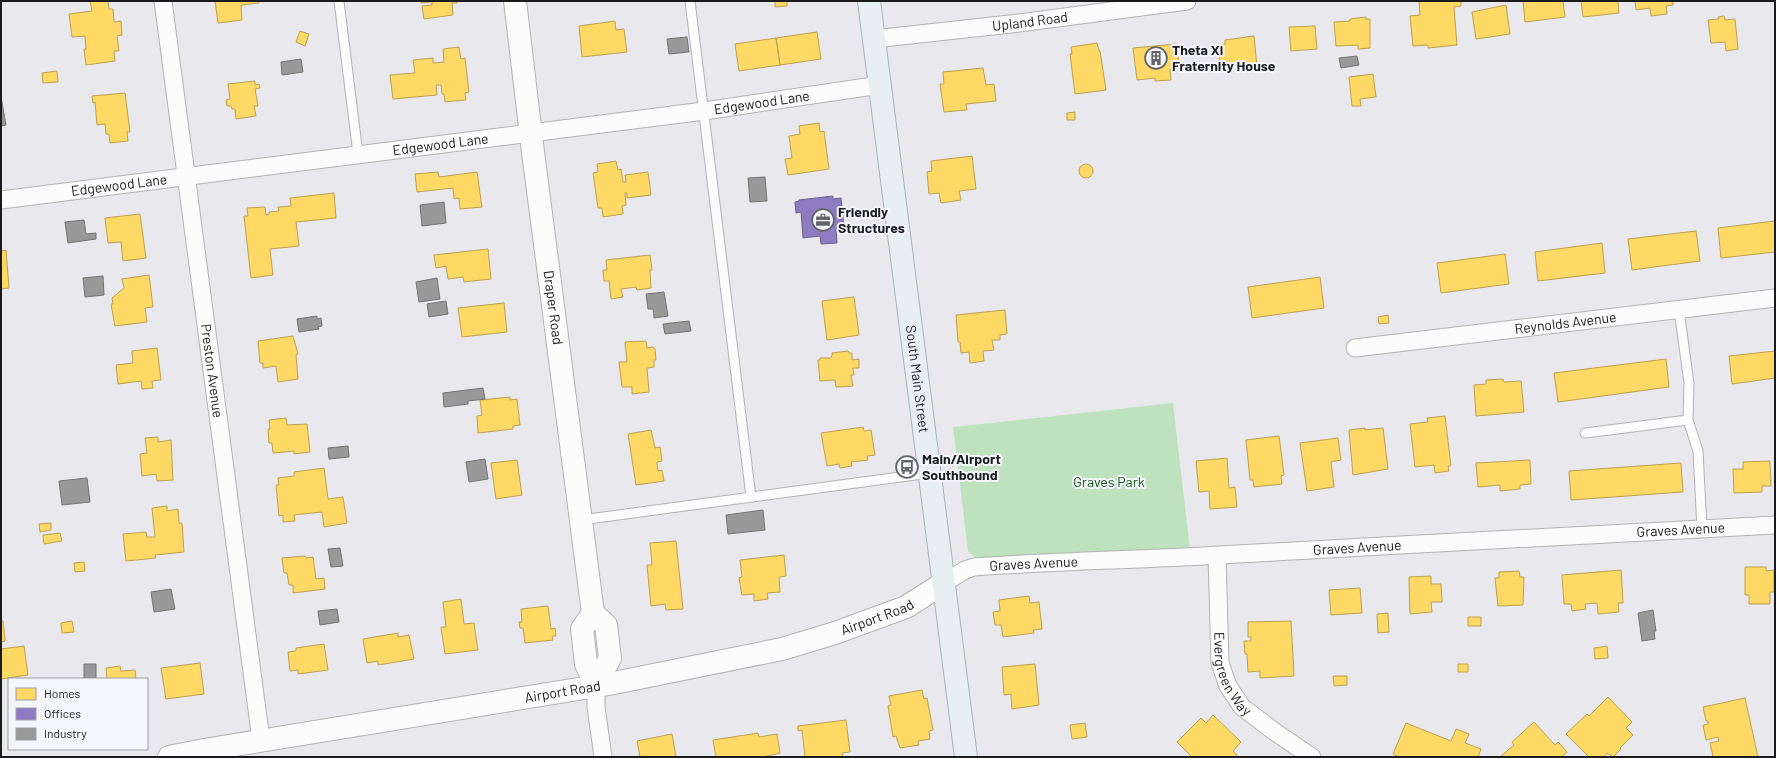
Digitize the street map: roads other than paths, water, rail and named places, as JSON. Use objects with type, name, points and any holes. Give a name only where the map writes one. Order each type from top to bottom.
[{"type":"main road","name":"South Main Street","points":[[869,1],[966,757]]},
{"type":"street","name":"Preston Avenue","points":[[163,1],[261,740]]},
{"type":"street","name":"Draper Road","points":[[515,1],[593,613],[606,626],[610,658],[596,685],[596,707],[603,757]]},
{"type":"street","name":"Upland Road","points":[[874,39],[1019,23],[1186,1]]},
{"type":"street","name":"Edgewood Lane","points":[[1,200],[704,111],[880,85]]},
{"type":"street","name":"Reynolds Avenue","points":[[1355,348],[1775,298]]},
{"type":"street","name":"Graves Avenue","points":[[944,583],[965,570],[974,567],[1044,562],[1217,556],[1775,525]]},
{"type":"street","name":"Evergreen Way","points":[[1217,556],[1220,663],[1228,686],[1242,707],[1312,757]]},
{"type":"street","name":"Airport Road","points":[[169,757],[261,740],[596,685],[782,649],[835,633],[906,607],[944,583]]},
{"type":"lane","points":[[338,1],[358,154]]},
{"type":"lane","points":[[690,1],[750,498]]},
{"type":"lane","points":[[1680,310],[1689,383],[1688,420],[1698,451],[1702,529]]},
{"type":"lane","points":[[1585,433],[1688,420]]},
{"type":"lane","points":[[581,520],[930,473]]},
{"type":"place","name":"Theta Xi Fraternity House","points":[[1156,58]]},
{"type":"place","name":"Friendly Structures","points":[[823,220]]},
{"type":"place","name":"Main/Airport Southbound","points":[[907,467]]},
{"type":"park label","name":"Graves Park","points":[[1109,482]]}]
